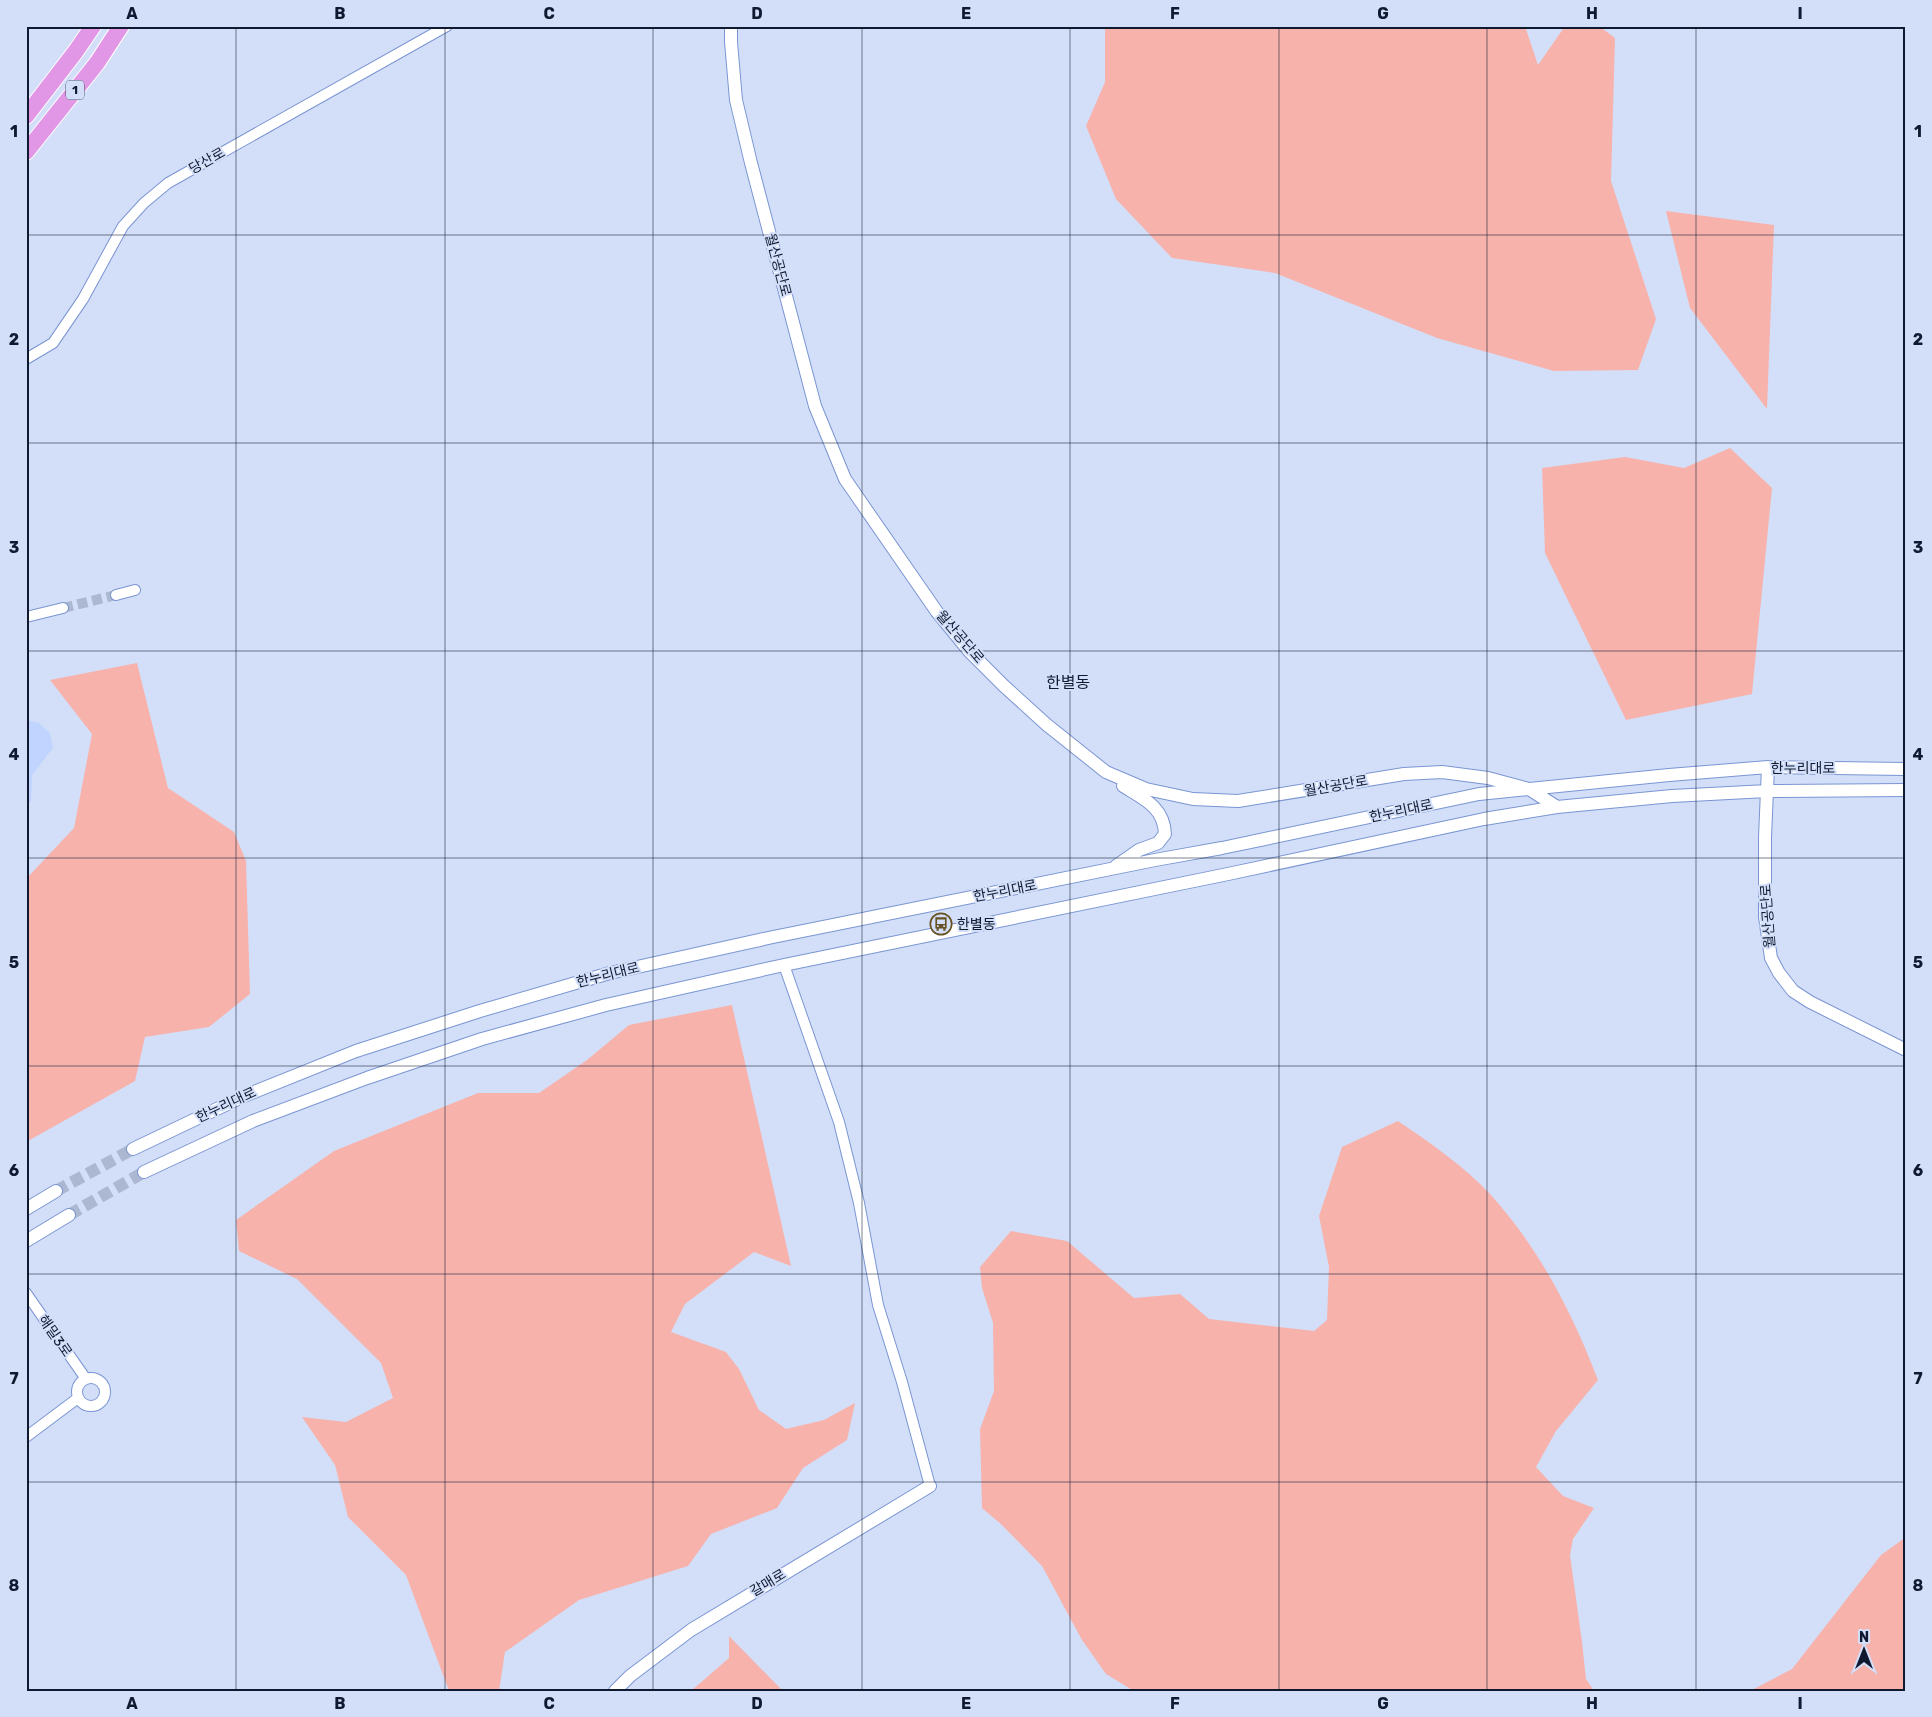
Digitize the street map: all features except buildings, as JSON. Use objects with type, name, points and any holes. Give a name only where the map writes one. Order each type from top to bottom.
[{"type":"highway","name":"1","points":[[26,116],[93,26]]},
{"type":"highway","name":"1","points":[[26,152],[97,63],[121,26]]},
{"type":"street","name":"당산로","points":[[26,359],[53,343],[84,299],[123,226],[144,203],[168,183],[447,26]]},
{"type":"street","name":"월산공단로","points":[[731,26],[736,100],[814,406],[844,478],[937,612],[969,651],[1004,686],[1047,725],[1106,772],[1155,791],[1193,799],[1238,802],[1404,774],[1442,772],[1488,778],[1529,789],[1557,807]]},
{"type":"street","points":[[116,595],[135,590]]},
{"type":"street","points":[[26,617],[63,608]]},
{"type":"street","name":"월산공단로","points":[[1768,767],[1765,917],[1771,958],[1779,973],[1793,991],[1810,1002],[1906,1050]]},
{"type":"street","name":"한누리대로","points":[[133,1149],[244,1096],[356,1051],[610,972],[773,937],[1479,794],[1768,767],[1906,769]]},
{"type":"street","points":[[1106,772],[1116,782],[1146,800],[1159,812],[1165,823],[1165,834],[1158,843],[1140,850],[1110,870]]},
{"type":"street","name":"한누리대로","points":[[144,1172],[253,1121],[367,1078],[482,1038],[606,1005],[784,964],[1228,874],[1484,818],[1557,807],[1672,796],[1767,791],[1906,790]]},
{"type":"street","points":[[784,964],[839,1122],[859,1203],[878,1305],[902,1382],[930,1486]]},
{"type":"street","points":[[26,1209],[56,1191]]},
{"type":"street","points":[[26,1241],[69,1215]]},
{"type":"street","name":"해밀3로","points":[[26,1293],[86,1379]]},
{"type":"street","points":[[86,1379],[95,1379],[104,1388],[104,1397],[94,1406],[84,1405],[78,1398],[76,1389],[78,1384],[86,1379]]},
{"type":"street","points":[[26,1437],[78,1398]]},
{"type":"street","name":"갈매로","points":[[614,1691],[630,1676],[691,1630],[930,1486]]},
{"type":"shaded area","points":[[1105,26],[1525,26],[1538,65],[1565,26],[1599,26],[1615,38],[1611,181],[1656,319],[1638,370],[1554,371],[1437,338],[1275,273],[1172,258],[1116,199],[1086,126],[1105,82]]},
{"type":"shaded area","points":[[1666,211],[1774,225],[1767,409],[1690,308]]},
{"type":"shaded area","points":[[1730,448],[1772,488],[1752,694],[1626,720],[1545,553],[1542,468],[1625,457],[1684,468]]},
{"type":"shaded area","points":[[137,663],[168,788],[234,832],[246,861],[250,994],[209,1027],[145,1037],[135,1081],[26,1142],[26,879],[74,828],[92,734],[50,680]]},
{"type":"shaded area","points":[[26,720],[39,723],[50,733],[53,748],[32,775],[31,802],[26,803]]},
{"type":"shaded area","points":[[732,1005],[791,1266],[754,1252],[685,1304],[671,1332],[726,1352],[739,1369],[759,1410],[786,1429],[824,1420],[855,1403],[847,1440],[803,1468],[777,1508],[711,1534],[688,1566],[579,1600],[505,1652],[499,1691],[449,1691],[406,1575],[348,1517],[335,1465],[302,1417],[346,1422],[393,1398],[381,1363],[297,1279],[239,1251],[236,1220],[334,1151],[478,1093],[539,1093],[587,1060],[629,1025]]},
{"type":"shaded area","points":[[1398,1121],[1469,1173],[1508,1215],[1524,1236],[1553,1282],[1577,1330],[1598,1380],[1556,1431],[1536,1467],[1563,1496],[1594,1508],[1573,1539],[1570,1555],[1586,1679],[1594,1691],[1134,1691],[1106,1674],[1082,1640],[1042,1566],[1002,1525],[982,1508],[980,1429],[994,1391],[993,1323],[982,1288],[980,1267],[1011,1231],[1067,1241],[1134,1298],[1180,1294],[1209,1319],[1314,1331],[1327,1320],[1329,1267],[1319,1216],[1342,1147]]},
{"type":"shaded area","points":[[1906,1537],[1906,1691],[1744,1691],[1754,1689],[1792,1669],[1881,1555]]},
{"type":"shaded area","points":[[729,1636],[781,1691],[691,1691],[729,1658]]},
{"type":"tunnel","points":[[63,608],[116,595]]},
{"type":"tunnel","points":[[56,1191],[133,1149]]},
{"type":"tunnel","points":[[69,1215],[144,1172]]},
{"type":"place","name":"한별동","points":[[941,924]]},
{"type":"district","name":"한별동","points":[[1068,682]]}]
